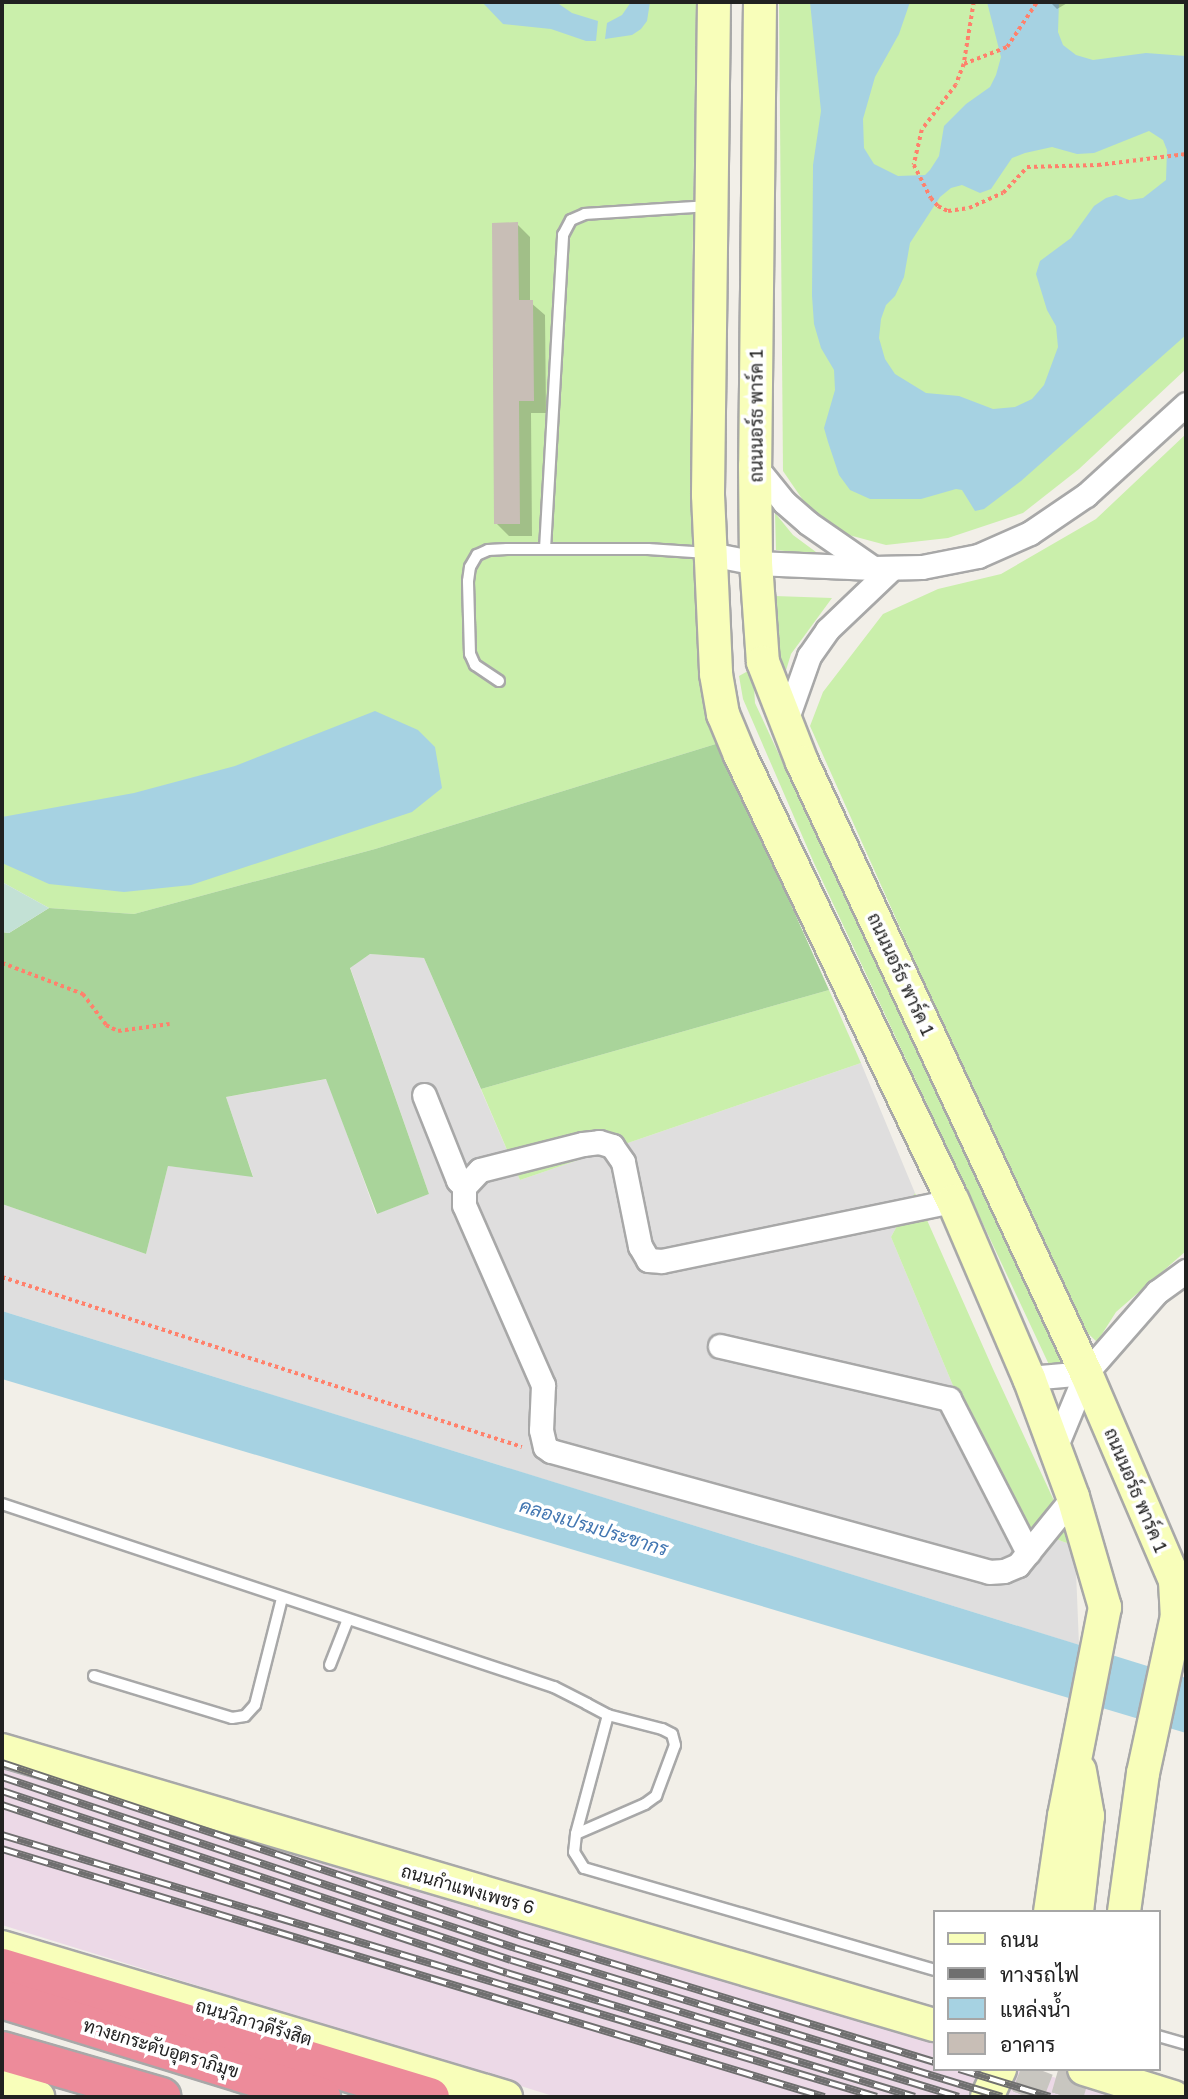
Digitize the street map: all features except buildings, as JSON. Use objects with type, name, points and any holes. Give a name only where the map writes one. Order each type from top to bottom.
[{"type":"highway","name":"ถนนวิภาวดีรังสิต","points":[[2,1968],[430,2097]]},
{"type":"highway","name":"ทางยกระดับอุตราภิมุข","points":[[2,1999],[321,2097]]},
{"type":"highway","name":"ทางยกระดับอุตราภิมุข","points":[[2,2024],[229,2097]]},
{"type":"highway","points":[[2,2051],[161,2097]]},
{"type":"main road","points":[[714,2],[708,495],[716,674],[723,714],[740,755],[953,1200],[1055,1448],[1073,1497],[1105,1607],[1064,1816],[1050,1910]]},
{"type":"main road","name":"ถนนนอร์ธ พาร์ค 1","points":[[760,2],[755,466],[756,563],[764,662],[807,775],[1086,1373],[1179,1595],[1143,1773],[1124,1910]]},
{"type":"main road","points":[[708,495],[719,508],[732,513],[742,512],[756,504]]},
{"type":"main road","points":[[716,674],[734,660],[748,657],[764,662]]},
{"type":"main road","name":"ถนนกำแพงเพชร 6","points":[[2,1750],[932,2024]]},
{"type":"main road","points":[[1077,1910],[1088,1816],[1078,1755]]},
{"type":"main road","points":[[1114,1910],[1143,1773]]},
{"type":"main road","name":"ถนนวิภาวดีรังสิต","points":[[2,1947],[506,2097]]},
{"type":"main road","points":[[987,2097],[999,2071]]},
{"type":"main road","points":[[1094,2077],[1174,2097]]},
{"type":"main road","points":[[2,2086],[38,2097]]},
{"type":"street","points":[[710,554],[756,563],[882,568],[922,567],[978,556],[1030,533],[1086,495],[1186,404]]},
{"type":"street","points":[[755,466],[784,502],[808,523],[882,568]]},
{"type":"street","points":[[786,721],[815,647],[882,568]]},
{"type":"street","points":[[424,1095],[458,1180],[464,1187],[464,1205],[542,1385],[541,1430],[545,1447],[989,1572],[1018,1565],[1073,1497]]},
{"type":"street","points":[[464,1187],[480,1170],[583,1144],[599,1142],[612,1146],[623,1162],[640,1246],[648,1260],[662,1261],[953,1200]]},
{"type":"street","points":[[1055,1448],[1086,1373],[1157,1292],[1186,1270]]},
{"type":"street","points":[[720,1346],[949,1399],[1028,1553]]},
{"type":"street","points":[[1028,1378],[1086,1373]]},
{"type":"lane","points":[[545,549],[563,235],[571,220],[585,214],[615,210],[712,206]]},
{"type":"lane","points":[[499,681],[475,665],[470,654],[470,567],[477,555],[488,550],[545,549],[670,550],[710,554]]},
{"type":"lane","points":[[2,1504],[554,1688],[608,1715],[672,1734],[675,1745],[656,1796],[645,1804],[576,1834]]},
{"type":"lane","points":[[94,1676],[232,1718],[245,1716],[255,1704],[282,1598]]},
{"type":"lane","points":[[330,1665],[348,1619]]},
{"type":"lane","points":[[608,1715],[576,1834],[574,1852],[584,1868],[932,1969]]},
{"type":"lane","points":[[1160,2037],[1186,2044]]},
{"type":"path","points":[[974,2],[964,64],[956,85],[922,130],[914,165],[938,206],[947,211],[969,208],[1003,193],[1027,167],[1098,165],[1186,154]]},
{"type":"path","points":[[964,64],[1007,47],[1037,2]]},
{"type":"path","points":[[2,963],[83,994],[106,1025],[118,1031],[170,1024]]},
{"type":"path","points":[[2,1277],[526,1449],[545,1447]]},
{"type":"shaded area","points":[[370,954],[424,958],[520,1180],[861,1063],[915,1193],[891,1237],[954,1388],[1023,1527],[1075,1546],[1079,1645],[2,1311],[2,1204],[146,1254],[168,1166],[253,1176],[226,1097],[327,1079],[376,1214],[429,1194],[350,967]]},
{"type":"shaded area","points":[[2,1746],[461,1896],[932,2040],[932,2071],[1034,2071],[1118,2097],[556,2097],[2,1925]]},
{"type":"green space","points":[[2,2],[696,2],[691,388],[719,743],[375,849],[134,914],[49,908],[2,882]]},
{"type":"green space","points":[[779,2],[1186,2],[1186,369],[1079,469],[1023,513],[948,538],[886,545],[845,534],[809,509],[783,471]]},
{"type":"green space","points":[[1186,434],[1186,1251],[1116,1312],[1097,1342],[1076,1322],[810,726],[823,692],[883,614],[938,589],[1001,574],[1096,519]]},
{"type":"green space","points":[[775,513],[793,535],[820,555],[776,550]]},
{"type":"green space","points":[[775,596],[832,598],[791,654],[784,677],[780,665]]},
{"type":"green space","points":[[748,671],[754,687],[755,703],[1063,1366],[1051,1369],[814,863],[743,699],[739,676]]},
{"type":"green space","points":[[719,743],[829,990],[481,1089],[424,958],[370,954],[350,968],[429,1194],[377,1214],[326,1079],[226,1097],[253,1177],[168,1166],[146,1254],[2,1204],[2,932],[9,933],[49,908],[134,914],[375,849]]},
{"type":"green space","points":[[2,882],[49,908],[9,933],[2,932]]},
{"type":"green space","points":[[829,990],[861,1063],[520,1180],[481,1089]]},
{"type":"green space","points":[[915,1193],[1075,1546],[1023,1527],[954,1388],[891,1237]]},
{"type":"water","points":[[482,2],[556,2],[572,13],[598,21],[596,41],[586,41],[551,29],[503,24]]},
{"type":"water","points":[[631,2],[650,2],[647,21],[632,35],[605,39],[607,23],[622,15]]},
{"type":"water","points":[[810,2],[910,2],[899,34],[875,77],[863,119],[864,148],[874,164],[898,176],[925,175],[939,156],[944,126],[966,104],[990,87],[1001,57],[987,2],[1059,2],[1058,32],[1063,45],[1076,55],[1093,60],[1146,53],[1186,56],[1186,335],[1021,481],[984,509],[975,511],[962,490],[956,489],[921,499],[870,499],[850,490],[839,475],[824,428],[835,390],[834,370],[821,348],[814,324],[812,296],[813,165],[821,111]],"holes":[[[1149,131],[1163,140],[1167,150],[1166,180],[1143,198],[1129,200],[1116,195],[1106,198],[1094,206],[1071,238],[1040,261],[1036,274],[1047,310],[1056,326],[1058,347],[1044,385],[1032,399],[1015,407],[993,409],[959,396],[926,393],[895,374],[885,359],[879,338],[881,319],[886,305],[895,296],[904,277],[910,243],[940,197],[951,188],[962,185],[980,193],[991,189],[1012,158],[1025,153],[1052,147],[1077,154],[1094,153]]]},
{"type":"water","points":[[375,711],[418,730],[435,747],[442,788],[412,812],[191,885],[124,892],[49,884],[2,863],[2,817],[134,793],[235,766]]},
{"type":"water","name":"คลองเปรมประชากร","points":[[2,1311],[1186,1678],[1186,1733],[2,1379]]},
{"type":"tunnel","points":[[1027,2097],[1037,2071]]},
{"type":"tunnel","points":[[1067,2097],[1074,2071]]},
{"type":"railway","points":[[2,1763],[519,1935],[932,2061]]},
{"type":"railway","points":[[2,1777],[515,1948],[1002,2097]]},
{"type":"railway","points":[[2,1791],[511,1960],[959,2097]]},
{"type":"railway","points":[[2,1805],[507,1973],[915,2097]]},
{"type":"railway","points":[[2,1835],[877,2097]]},
{"type":"railway","points":[[2,1849],[824,2097]]},
{"type":"railway","points":[[966,2071],[1050,2097]]}]
